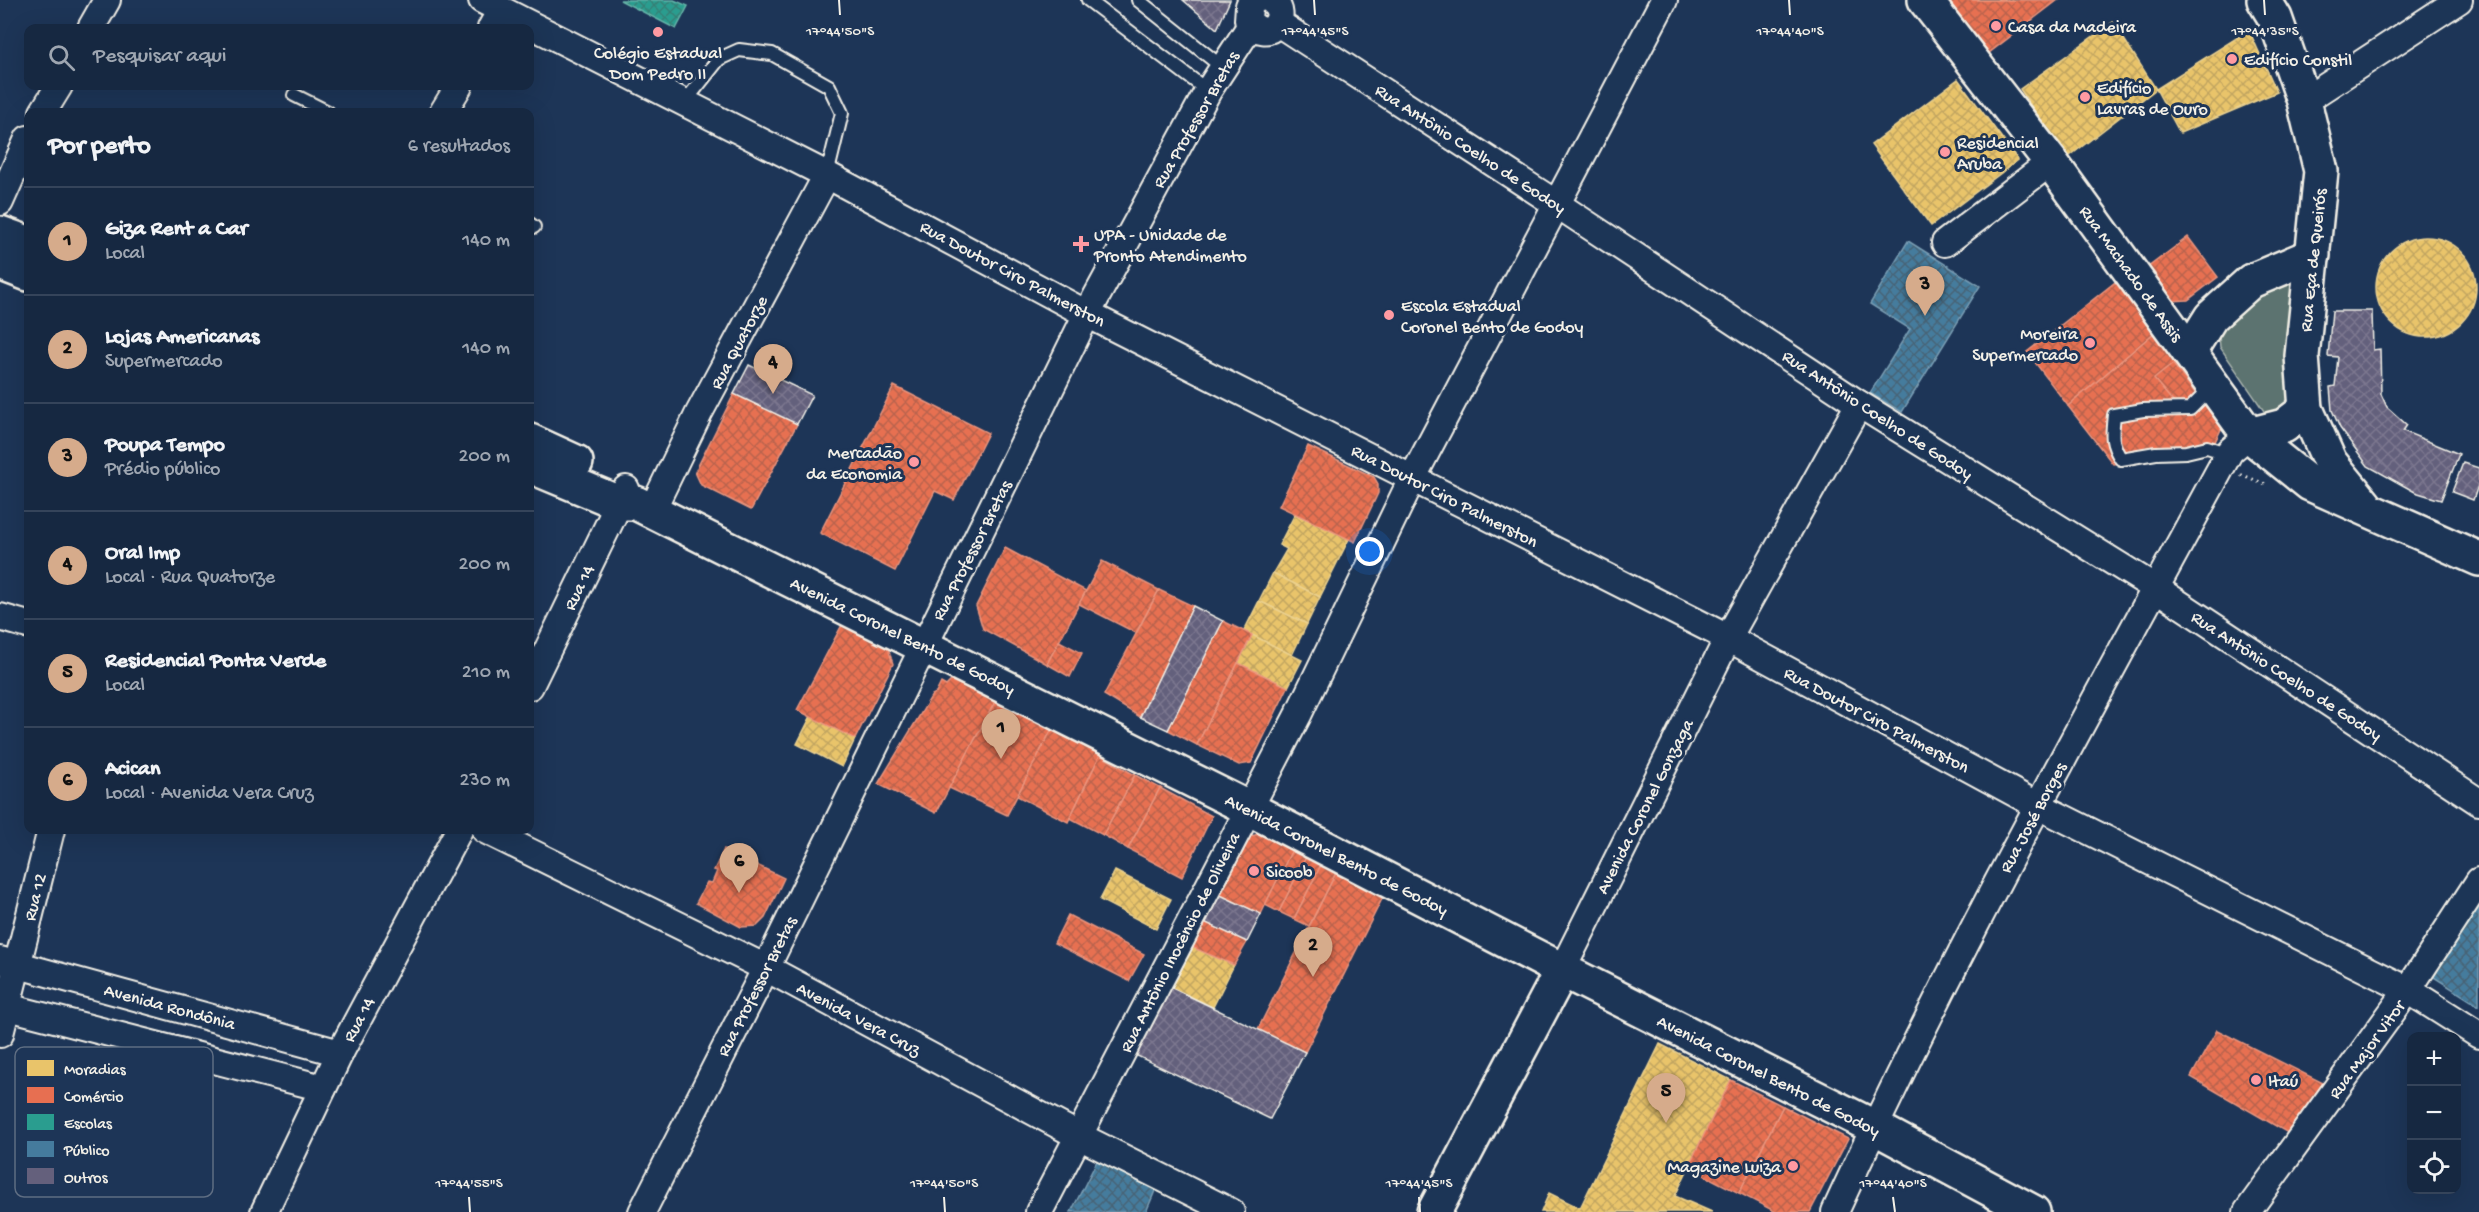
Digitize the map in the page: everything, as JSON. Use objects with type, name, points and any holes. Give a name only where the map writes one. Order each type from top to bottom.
[{"type":"main road","name":"Rua Machado de Assis","points":[[1924,0],[2051,162],[2214,385],[2239,444],[2310,484],[2479,559]]},
{"type":"main road","name":"Rua Eça de Queirós","points":[[2264,0],[2275,18],[2304,101],[2321,171],[2302,356],[2306,409],[2331,462],[2370,511]]},
{"type":"main road","points":[[0,233],[24,242]]},
{"type":"main road","points":[[2189,351],[2211,316],[2251,281],[2313,255]]},
{"type":"main road","points":[[0,263],[24,272]]},
{"type":"main road","points":[[2239,444],[2284,426],[2306,409]]},
{"type":"main road","name":"Avenida Coronel Bento de Godoy","points":[[534,443],[607,476],[633,501]]},
{"type":"main road","name":"Avenida Coronel Bento de Godoy","points":[[534,467],[633,501],[923,645],[1874,1127],[2033,1212]]},
{"type":"main road","name":"Avenida Coronel Gonzaga","points":[[1434,1212],[1562,970]]},
{"type":"street","points":[[93,24],[106,0]]},
{"type":"street","points":[[2304,101],[2459,0]]},
{"type":"street","name":"Rua Antônio Inocêncio de Oliveira","points":[[1039,1212],[1298,715],[1412,479],[1558,205],[1662,1]]},
{"type":"street","name":"Rua Professor Bretas","points":[[642,1212],[766,968],[923,645],[1088,314],[1254,6]]},
{"type":"street","name":"Rua Antônio Coelho de Godoy","points":[[1254,6],[1258,30],[1266,31],[1275,11],[1558,205],[1859,404],[2157,589],[2479,802]]},
{"type":"street","name":"Rua Doutor Ciro Palmerston","points":[[491,13],[514,24]]},
{"type":"street","name":"Rua Doutor Ciro Palmerston","points":[[534,33],[827,175],[1088,314],[1728,638],[2037,805],[2408,990],[2479,1035]]},
{"type":"street","points":[[45,108],[56,90]]},
{"type":"street","points":[[446,108],[457,90]]},
{"type":"street","points":[[0,202],[16,147]]},
{"type":"street","points":[[1945,243],[2051,162]]},
{"type":"street","name":"Rua Quatorze","points":[[633,501],[699,413],[827,175]]},
{"type":"street","name":"Avenida Coronel Gonzaga","points":[[1562,970],[1728,638],[1859,404]]},
{"type":"street","name":"Rua José Borges","points":[[1835,1212],[1874,1127],[2037,805],[2157,589],[2194,514],[2239,444]]},
{"type":"street","name":"Rua 14","points":[[534,679],[633,501]]},
{"type":"street","points":[[0,617],[24,623]]},
{"type":"street","name":"Rua 12","points":[[0,1034],[9,962],[50,834]]},
{"type":"street","name":"Rua 14","points":[[264,1212],[340,1053],[457,834]]},
{"type":"street","name":"Avenida Vera Cruz","points":[[493,834],[766,968],[1079,1136],[1231,1212]]},
{"type":"street","name":"Rua Major Vitor","points":[[2247,1212],[2408,990],[2479,881]]},
{"type":"street","name":"Avenida Rondônia","points":[[9,962],[340,1053]]},
{"type":"street","points":[[4,1006],[164,1047]]},
{"type":"street","points":[[213,1060],[323,1088]]},
{"type":"lane","points":[[1088,0],[1208,91]]},
{"type":"lane","points":[[1138,0],[1222,67]]},
{"type":"lane","points":[[684,104],[719,59],[739,50],[772,54],[829,86],[842,113],[827,175]]},
{"type":"lane","points":[[294,95],[320,108]]},
{"type":"lane","points":[[2214,385],[2190,410],[2143,410],[2114,415],[2113,447],[2121,459],[2239,444]]},
{"type":"green space","points":[[2281,279],[2291,282],[2296,292],[2293,396],[2285,412],[2266,414],[2220,347],[2219,336],[2224,320]]},
{"type":"building: Moradias","points":[[1959,0],[2016,0],[2020,5],[1984,33]]},
{"type":"building: Moradias","name":"Edifício Lavras de Ouro","points":[[2113,22],[2156,89],[2066,159],[2020,89]]},
{"type":"building: Moradias","name":"Edifício Constil","points":[[2249,30],[2277,92],[2180,133],[2156,89]]},
{"type":"building: Moradias","name":"Residencial Aruba","points":[[1958,79],[2018,160],[1931,226],[1871,145]]},
{"type":"building: Moradias","points":[[2426,237],[2445,241],[2462,251],[2472,268],[2476,287],[2472,306],[2462,323],[2445,333],[2426,337],[2407,333],[2390,323],[2380,306],[2376,287],[2380,268],[2390,251],[2407,241]]},
{"type":"building: Moradias","points":[[1295,514],[1349,539],[1320,597],[1273,573],[1287,549],[1279,545]]},
{"type":"building: Moradias","points":[[1273,573],[1320,597],[1307,624],[1259,601]]},
{"type":"building: Moradias","points":[[1259,601],[1307,624],[1292,655],[1244,631]]},
{"type":"building: Moradias","points":[[1252,635],[1302,660],[1288,687],[1238,663]]},
{"type":"building: Moradias","points":[[811,716],[855,739],[842,767],[797,744]]},
{"type":"building: Moradias","points":[[1115,871],[1171,899],[1156,929],[1100,900]]},
{"type":"building: Moradias","points":[[1189,946],[1234,965],[1213,1007],[1168,986]]},
{"type":"building: Moradias","points":[[1660,1044],[1731,1080],[1675,1196],[1712,1212],[1541,1212],[1549,1193],[1580,1208]]},
{"type":"building: Comércio","name":"Casa da Madeira","points":[[1946,0],[2058,0],[1989,53]]},
{"type":"building: Comércio","points":[[2188,237],[2218,277],[2188,300],[2171,301],[2147,268]]},
{"type":"building: Comércio","name":"Moreira Supermercado","points":[[2124,275],[2161,327],[2068,406],[2027,352]]},
{"type":"building: Comércio","points":[[2161,327],[2226,419],[2209,454],[2113,464],[2068,406]]},
{"type":"building: Comércio","points":[[2173,364],[2196,394],[2179,409],[2154,379]]},
{"type":"building: Comércio","name":"Mercadão da Economia","points":[[894,386],[988,433],[954,500],[935,491],[895,571],[820,533]]},
{"type":"building: Comércio","points":[[734,394],[797,424],[751,510],[701,485],[695,472]]},
{"type":"building: Comércio","points":[[1308,446],[1374,477],[1378,484],[1378,493],[1355,542],[1279,506]]},
{"type":"building: Comércio","points":[[1005,548],[1086,591],[1047,664],[983,629],[976,606]]},
{"type":"building: Comércio","points":[[1102,561],[1159,590],[1136,633],[1079,604]]},
{"type":"building: Comércio","points":[[1159,590],[1193,606],[1140,717],[1104,695]]},
{"type":"building: Comércio","points":[[1223,621],[1252,635],[1197,745],[1168,730]]},
{"type":"building: Comércio","points":[[843,623],[887,645],[893,664],[855,739],[797,710]]},
{"type":"building: Comércio","points":[[1059,641],[1082,653],[1070,677],[1047,664]]},
{"type":"building: Comércio","points":[[1238,663],[1288,687],[1251,763],[1239,765],[1197,745]]},
{"type":"building: Comércio","points":[[951,681],[996,700],[936,813],[878,784],[932,695],[936,693],[941,683],[946,686]]},
{"type":"building: Comércio","points":[[996,700],[1052,729],[1007,815],[949,788]]},
{"type":"building: Comércio","points":[[1052,729],[1100,755],[1068,822],[1017,796]]},
{"type":"building: Comércio","points":[[1100,755],[1135,775],[1103,835],[1070,818]]},
{"type":"building: Comércio","points":[[1135,775],[1160,788],[1128,849],[1103,835]]},
{"type":"building: Comércio","points":[[1160,788],[1212,816],[1182,877],[1128,849]]},
{"type":"building: Comércio","name":"Sicoob","points":[[1259,834],[1292,850],[1261,914],[1216,893],[1243,838]]},
{"type":"building: Comércio","points":[[724,849],[784,878],[765,918],[757,926],[741,927],[696,903],[707,882],[712,883],[717,871],[714,870]]},
{"type":"building: Comércio","points":[[1292,850],[1306,857],[1279,912],[1265,905]]},
{"type":"building: Comércio","points":[[1306,857],[1321,865],[1294,919],[1279,912]]},
{"type":"building: Comércio","points":[[1321,865],[1336,873],[1309,926],[1294,919]]},
{"type":"building: Comércio","points":[[1336,873],[1383,897],[1305,1052],[1258,1029]]},
{"type":"building: Comércio","points":[[1068,915],[1144,954],[1129,981],[1054,943]]},
{"type":"building: Comércio","points":[[1202,921],[1247,942],[1234,965],[1189,946]]},
{"type":"building: Comércio","name":"Itaú","points":[[2217,1030],[2323,1083],[2288,1133],[2191,1077]]},
{"type":"building: Comércio","points":[[1731,1080],[1783,1106],[1739,1193],[1688,1167]]},
{"type":"building: Comércio","name":"Magazine Luiza","points":[[1783,1106],[1848,1139],[1810,1212],[1776,1212],[1739,1193]]},
{"type":"building: Escolas","points":[[620,0],[674,0],[688,6],[676,29]]},
{"type":"building: Público","points":[[1908,241],[1980,286],[1902,412],[1870,393],[1910,329],[1870,304]]},
{"type":"building: Público","points":[[2479,899],[2479,1006],[2426,972]]},
{"type":"building: Público","points":[[1099,1157],[1157,1186],[1146,1212],[1071,1212]]},
{"type":"building: Outros","points":[[1183,0],[1230,0],[1217,29]]},
{"type":"building: Outros","points":[[2332,311],[2372,311],[2373,350],[2380,349],[2381,394],[2387,407],[2407,425],[2403,431],[2459,454],[2441,500],[2415,492],[2368,466],[2340,428],[2332,410],[2330,387],[2335,386],[2338,357],[2328,356]]},
{"type":"building: Outros","points":[[749,365],[812,395],[797,424],[734,394]]},
{"type":"building: Outros","points":[[2463,463],[2479,468],[2479,483],[2473,500],[2452,492]]},
{"type":"building: Outros","points":[[1193,606],[1223,621],[1168,730],[1140,717]]},
{"type":"building: Outros","points":[[1216,893],[1261,914],[1247,942],[1202,921]]},
{"type":"building: Outros","points":[[1168,986],[1305,1052],[1270,1119],[1133,1054]]},
{"type":"place","name":"Casa da Madeira","points":[[1996,26]]},
{"type":"place","name":"Colégio Estadual Dom Pedro II","points":[[658,32]]},
{"type":"place","name":"Edifício Constil","points":[[2232,59]]},
{"type":"place","name":"Edifício Lavras de Ouro","points":[[2085,97]]},
{"type":"place","name":"Residencial Aruba","points":[[1945,152]]},
{"type":"place","name":"UPA - Unidade de Pronto Atendimento","points":[[1081,244]]},
{"type":"place","name":"Escola Estadual Coronel Bento de Godoy","points":[[1389,315]]},
{"type":"place","name":"Poupa Tempo","points":[[1925,316]]},
{"type":"place","name":"Moreira Supermercado","points":[[2090,343]]},
{"type":"place","name":"Oral Imp","points":[[773,394]]},
{"type":"place","name":"Mercadão da Economia","points":[[914,462]]},
{"type":"place","name":"Giza Rent a Car","points":[[1001,759]]},
{"type":"place","name":"Sicoob","points":[[1254,871]]},
{"type":"place","name":"Acican","points":[[739,893]]},
{"type":"place","name":"Lojas Americanas","points":[[1313,977]]},
{"type":"place","name":"Itaú","points":[[2256,1080]]},
{"type":"place","name":"Residencial Ponta Verde","points":[[1666,1123]]},
{"type":"place","name":"Magazine Luiza","points":[[1793,1166]]}]
